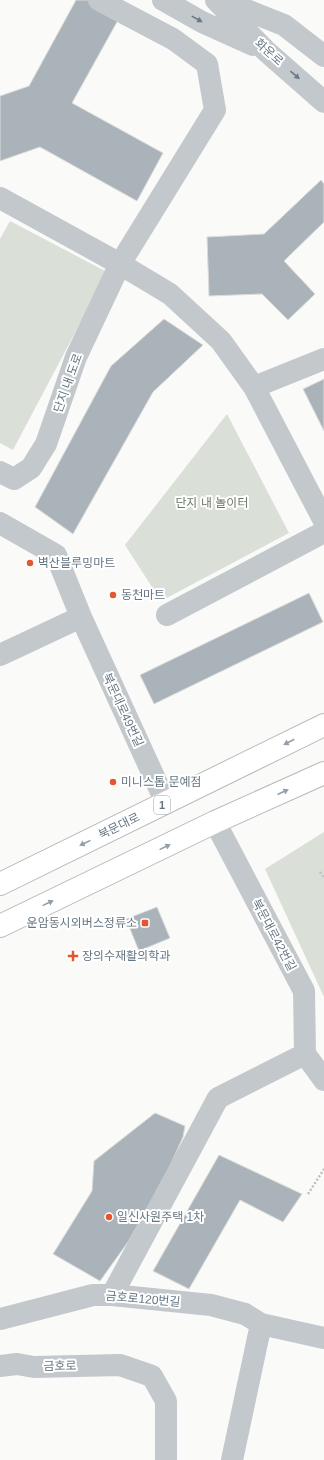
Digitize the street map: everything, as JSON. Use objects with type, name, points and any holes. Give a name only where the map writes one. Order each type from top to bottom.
[{"type":"main road","name":"북문대로","points":[[0,884],[166,804],[324,725]]},
{"type":"main road","points":[[0,926],[215,822],[324,773]]},
{"type":"street","points":[[99,0],[173,39],[207,64],[215,110],[120,264]]},
{"type":"street","points":[[163,0],[202,22],[266,51]]},
{"type":"street","name":"화운로","points":[[216,0],[266,51],[324,102]]},
{"type":"street","points":[[221,0],[284,25]]},
{"type":"street","points":[[255,0],[324,56]]},
{"type":"street","points":[[0,198],[120,264],[176,299],[221,341],[254,387],[324,521]]},
{"type":"street","name":"단지 내 도로","points":[[0,472],[14,479],[31,468],[46,444],[76,357],[120,264]]},
{"type":"street","points":[[254,387],[324,360]]},
{"type":"street","name":"북문대로49번길","points":[[0,523],[56,555],[81,617],[166,804]]},
{"type":"street","points":[[167,615],[324,532]]},
{"type":"street","points":[[0,655],[81,617]]},
{"type":"street","name":"북문대로42번길","points":[[215,822],[304,990],[306,1054]]},
{"type":"street","points":[[112,1295],[218,1098],[306,1054],[324,1080]]},
{"type":"street","name":"금호로120번길","points":[[0,1319],[93,1295],[112,1295],[211,1305],[246,1314],[260,1324],[324,1338]]},
{"type":"street","points":[[232,1460],[260,1324]]},
{"type":"street","name":"금호로","points":[[0,1366],[17,1364],[34,1366],[120,1365],[152,1376],[166,1400],[166,1460]]},
{"type":"path","points":[[320,872],[324,878]]},
{"type":"path","points":[[308,1194],[324,1170]]},
{"type":"green space","points":[[10,221],[107,272],[13,450],[0,443],[0,239]]},
{"type":"green space","name":"단지 내 놀이터","points":[[227,414],[289,533],[161,601],[125,545]]},
{"type":"green space","points":[[324,832],[324,997],[265,869]]},
{"type":"building","points":[[76,0],[98,0],[122,13],[72,103],[163,153],[137,201],[40,147],[0,161],[0,96],[29,86]]},
{"type":"building","points":[[321,180],[324,184],[324,222],[284,261],[315,294],[288,320],[262,294],[209,296],[207,237],[264,234]]},
{"type":"building","points":[[164,319],[203,345],[153,392],[73,534],[35,507],[111,366]]},
{"type":"building","points":[[324,379],[324,431],[303,389]]},
{"type":"building","points":[[309,593],[323,622],[154,704],[140,675]]},
{"type":"building","points":[[157,907],[170,938],[139,951],[126,919]]},
{"type":"building","name":"일신사원주택 1차","points":[[155,1113],[185,1126],[183,1137],[165,1177],[128,1242],[100,1281],[53,1254],[92,1191],[94,1161]]},
{"type":"building","points":[[219,1155],[302,1194],[283,1222],[240,1200],[189,1289],[153,1271]]},
{"type":"place","name":"벽산블루밍마트","points":[[30,563]]},
{"type":"place","name":"동천마트","points":[[113,595]]},
{"type":"place","name":"미니스톱 문예점","points":[[113,782]]},
{"type":"place","name":"운암동시외버스정류소","points":[[145,923]]},
{"type":"place","name":"장의수재활의학과","points":[[73,956]]},
{"type":"place","name":"일신사원주택 1차","points":[[109,1217]]}]
